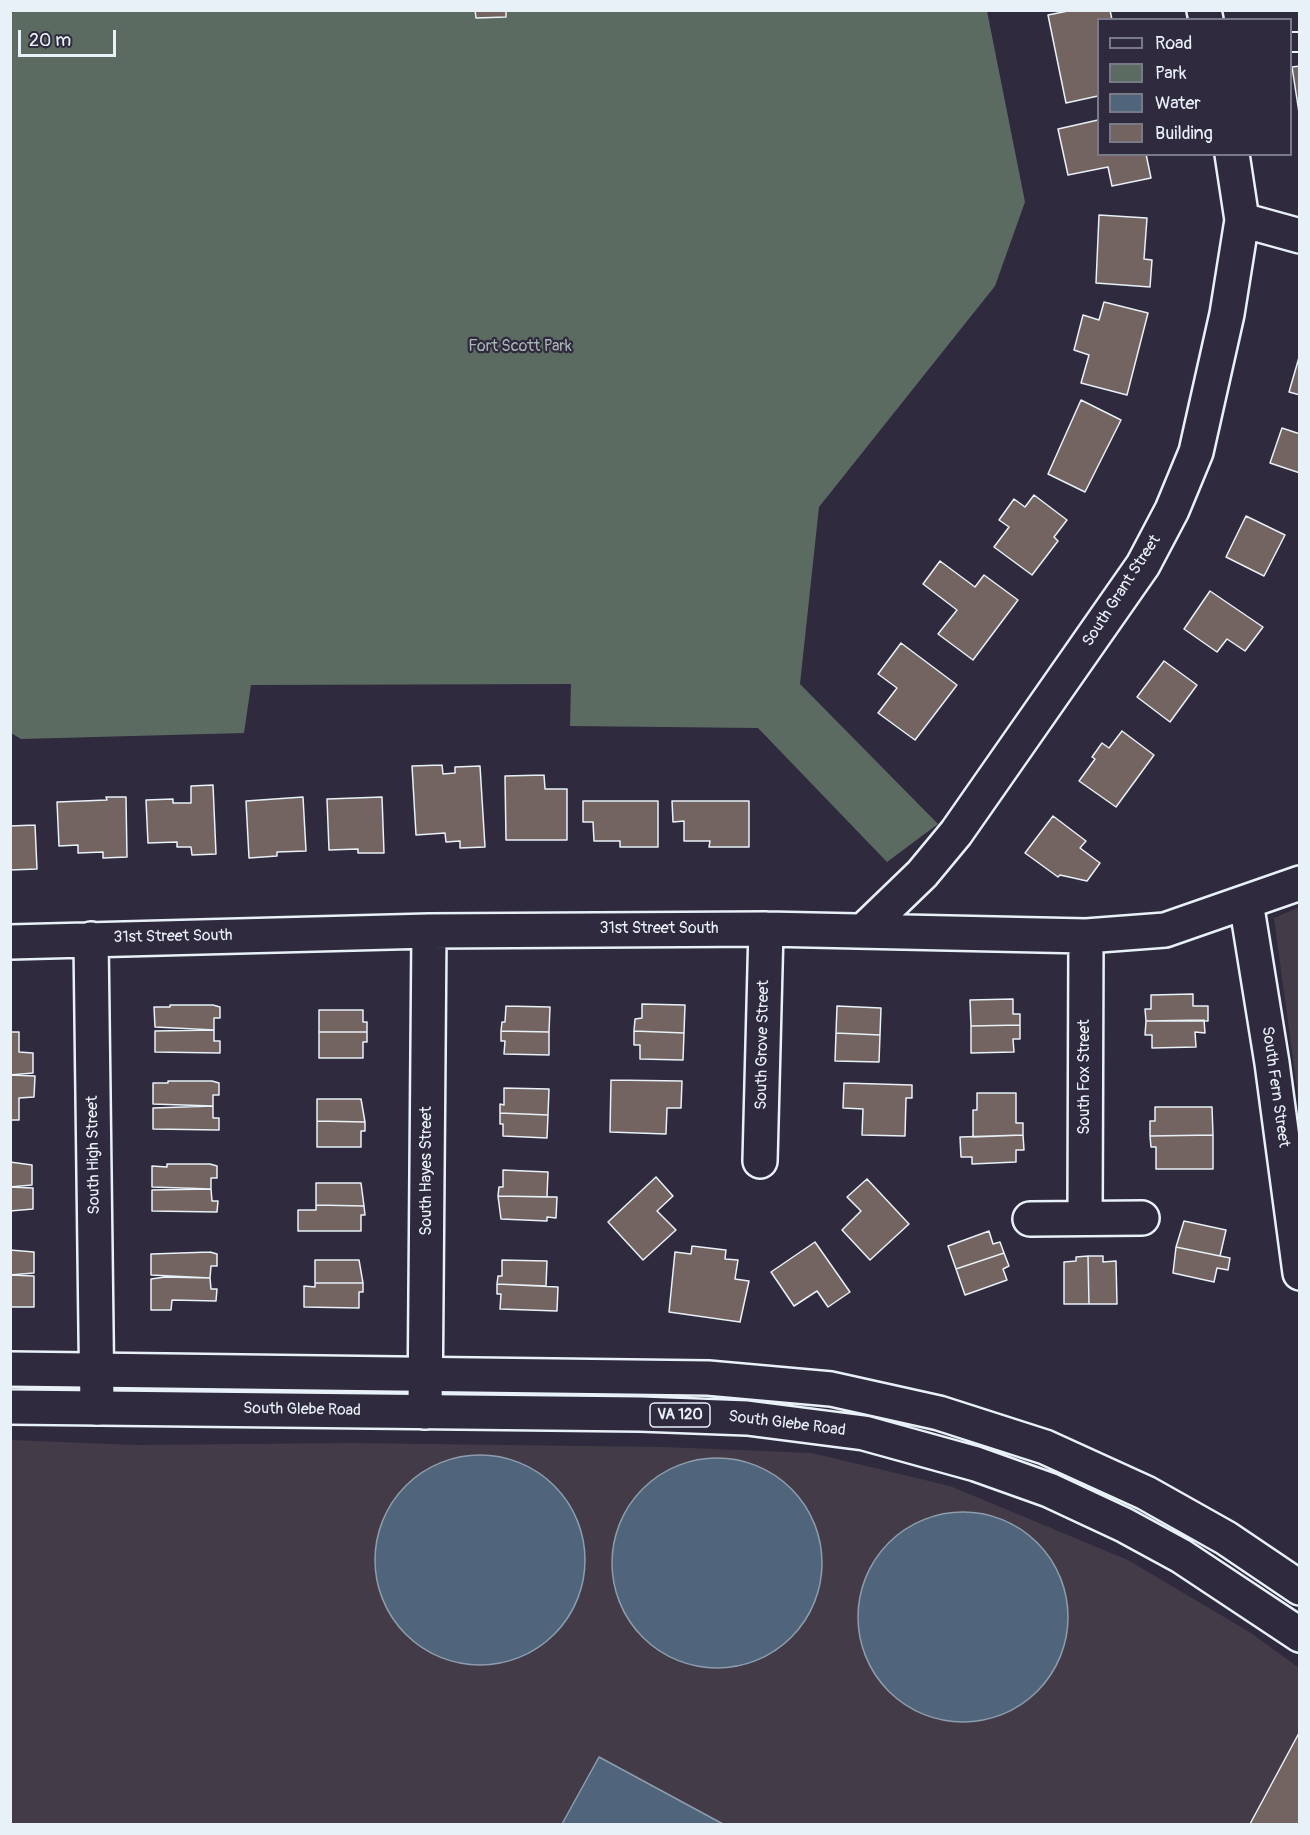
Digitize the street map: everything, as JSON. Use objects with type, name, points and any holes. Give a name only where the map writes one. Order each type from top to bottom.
[{"type":"street","name":"South Grant Street","points":[[865,929],[922,874],[956,833],[1143,566],[1172,510],[1196,452],[1227,315],[1242,220],[1232,156]]},
{"type":"street","points":[[1242,220],[1299,236]]},
{"type":"street","name":"31st Street South","points":[[10,942],[429,931],[766,929],[865,929],[1086,936],[1165,930],[1299,883]]},
{"type":"street","name":"South Fern Street","points":[[1246,902],[1272,1063],[1299,1273]]},
{"type":"street","name":"South Grove Street","points":[[760,1161],[766,929]]},
{"type":"street","name":"South Hayes Street","points":[[425,1412],[429,931]]},
{"type":"street","name":"South Fox Street","points":[[1085,1218],[1086,936]]},
{"type":"street","name":"South High Street","points":[[91,939],[97,1408]]},
{"type":"street","points":[[1030,1219],[1142,1218]]},
{"type":"street","points":[[10,1369],[708,1378],[831,1389],[939,1413],[1045,1447],[1146,1493],[1226,1538],[1299,1584],[1290,1629]]},
{"type":"street","name":"South Glebe Road","points":[[10,1407],[747,1418],[864,1434],[976,1464],[1049,1490],[1124,1525],[1181,1557],[1290,1629]]},
{"type":"shaded area","points":[[1299,907],[1299,1104],[1274,918]]},
{"type":"shaded area","points":[[11,1440],[136,1445],[352,1443],[665,1447],[812,1453],[950,1486],[1128,1560],[1251,1633],[1299,1668],[1299,1824],[11,1824]]},
{"type":"green space","name":"Fort Scott Park","points":[[15,11],[987,11],[1025,202],[995,286],[819,507],[800,684],[938,824],[887,862],[758,728],[570,726],[571,684],[251,685],[244,733],[21,739],[11,733],[10,14]]},
{"type":"water","points":[[470,1455],[490,1455],[511,1459],[530,1467],[561,1493],[573,1510],[581,1529],[585,1560],[581,1591],[573,1610],[547,1641],[530,1653],[511,1661],[490,1665],[470,1665],[449,1661],[430,1653],[399,1627],[387,1610],[379,1591],[375,1570],[375,1550],[379,1529],[387,1510],[413,1479],[430,1467],[449,1459]]},
{"type":"water","points":[[707,1458],[727,1458],[748,1462],[767,1470],[798,1496],[810,1513],[818,1532],[822,1563],[818,1594],[810,1613],[784,1644],[767,1656],[748,1664],[727,1668],[707,1668],[686,1664],[667,1656],[636,1630],[624,1613],[616,1594],[612,1573],[612,1553],[616,1532],[624,1513],[650,1482],[667,1470],[686,1462]]},
{"type":"water","points":[[963,1512],[983,1514],[1003,1520],[1021,1530],[1037,1543],[1050,1559],[1060,1577],[1066,1597],[1068,1617],[1066,1637],[1060,1657],[1050,1675],[1037,1691],[1021,1704],[1003,1714],[983,1720],[963,1722],[943,1720],[923,1714],[905,1704],[889,1691],[876,1675],[866,1657],[860,1637],[858,1617],[860,1597],[866,1577],[876,1559],[889,1543],[905,1530],[923,1520],[943,1514]]},
{"type":"water","points":[[599,1757],[723,1824],[562,1824]]},
{"type":"building","points":[[475,10],[506,10],[506,17],[476,18]]},
{"type":"building","points":[[1073,10],[1110,10],[1112,18],[1097,18],[1097,96],[1066,103],[1048,15]]},
{"type":"building","points":[[1300,66],[1300,119],[1292,67]]},
{"type":"building","points":[[1097,120],[1097,156],[1146,156],[1151,178],[1112,186],[1108,167],[1068,175],[1058,129]]},
{"type":"building","points":[[1099,215],[1147,218],[1144,259],[1152,260],[1150,287],[1096,283]]},
{"type":"building","points":[[1104,302],[1148,313],[1127,395],[1081,383],[1089,355],[1074,350],[1083,315],[1099,320]]},
{"type":"building","points":[[1300,354],[1300,395],[1289,392]]},
{"type":"building","points":[[1081,400],[1121,420],[1085,492],[1048,474]]},
{"type":"building","points":[[1282,428],[1300,434],[1300,473],[1270,463]]},
{"type":"building","points":[[1034,495],[1067,520],[1054,537],[1058,541],[1032,575],[994,547],[1009,527],[999,520],[1014,499],[1025,507]]},
{"type":"building","points":[[1246,516],[1285,535],[1264,576],[1226,557]]},
{"type":"building","points":[[940,561],[975,587],[984,575],[1018,600],[973,660],[938,634],[957,610],[923,584]]},
{"type":"building","points":[[1210,591],[1263,627],[1245,651],[1227,639],[1217,652],[1184,629]]},
{"type":"building","points":[[901,643],[957,685],[915,740],[878,713],[897,688],[878,674]]},
{"type":"building","points":[[1164,661],[1197,685],[1170,722],[1137,697]]},
{"type":"building","points":[[1122,731],[1154,755],[1116,807],[1079,781],[1095,759],[1092,757],[1102,743],[1109,748]]},
{"type":"building","points":[[442,765],[443,774],[455,773],[455,767],[480,766],[485,847],[460,848],[460,841],[446,842],[445,833],[416,835],[412,766]]},
{"type":"building","points":[[544,775],[545,789],[567,789],[567,840],[506,840],[505,776]]},
{"type":"building","points":[[213,785],[216,854],[192,855],[191,847],[177,847],[177,842],[148,843],[146,800],[173,799],[173,803],[191,803],[191,786]]},
{"type":"building","points":[[106,797],[126,797],[127,857],[103,858],[103,852],[78,853],[78,845],[59,846],[57,802],[107,800]]},
{"type":"building","points":[[303,797],[306,851],[277,852],[277,856],[249,858],[246,801]]},
{"type":"building","points":[[382,797],[384,853],[358,853],[358,849],[329,850],[327,799]]},
{"type":"building","points":[[583,801],[658,801],[658,847],[620,847],[620,841],[594,841],[593,822],[583,822]]},
{"type":"building","points":[[672,801],[749,801],[749,847],[709,847],[710,841],[684,841],[684,821],[673,822]]},
{"type":"building","points":[[1053,816],[1086,841],[1080,848],[1100,863],[1087,881],[1060,875],[1058,877],[1025,853]]},
{"type":"building","points":[[35,825],[37,869],[10,870],[10,826]]},
{"type":"building","points":[[1193,994],[1193,1006],[1208,1006],[1208,1021],[1146,1021],[1145,1009],[1151,1009],[1151,995]]},
{"type":"building","points":[[1013,999],[1013,1014],[1020,1014],[1020,1025],[971,1026],[970,1000]]},
{"type":"building","points":[[642,1004],[685,1005],[684,1033],[634,1031],[635,1019],[642,1018]]},
{"type":"building","points":[[170,1005],[213,1005],[220,1007],[220,1018],[214,1018],[214,1030],[155,1027],[154,1007],[170,1007]]},
{"type":"building","points":[[506,1006],[550,1007],[549,1032],[501,1031],[502,1022],[505,1022]]},
{"type":"building","points":[[837,1006],[881,1008],[880,1035],[836,1033]]},
{"type":"building","points":[[319,1010],[363,1010],[363,1022],[367,1022],[367,1032],[319,1032]]},
{"type":"building","points":[[1204,1020],[1205,1033],[1195,1032],[1196,1047],[1152,1048],[1152,1035],[1145,1035],[1146,1021]]},
{"type":"building","points":[[1020,1025],[1020,1039],[1013,1039],[1014,1052],[971,1053],[971,1026]]},
{"type":"building","points":[[214,1030],[214,1041],[220,1041],[220,1053],[155,1052],[155,1031]]},
{"type":"building","points":[[501,1031],[549,1032],[549,1055],[504,1054],[505,1041],[501,1041]]},
{"type":"building","points":[[634,1031],[684,1033],[683,1060],[640,1059],[640,1045],[634,1045]]},
{"type":"building","points":[[10,1032],[19,1032],[19,1052],[33,1053],[33,1073],[10,1075]]},
{"type":"building","points":[[319,1032],[367,1032],[367,1042],[363,1042],[363,1058],[319,1058]]},
{"type":"building","points":[[836,1033],[880,1035],[879,1062],[835,1061]]},
{"type":"building","points":[[10,1075],[35,1076],[34,1097],[19,1098],[19,1120],[10,1120]]},
{"type":"building","points":[[611,1080],[682,1081],[681,1108],[667,1108],[666,1134],[610,1132]]},
{"type":"building","points":[[168,1081],[212,1081],[219,1083],[219,1095],[213,1095],[213,1106],[153,1104],[153,1083],[168,1083]]},
{"type":"building","points":[[844,1083],[912,1085],[912,1098],[906,1098],[905,1136],[862,1135],[863,1109],[843,1108]]},
{"type":"building","points":[[504,1088],[549,1089],[548,1115],[500,1113],[500,1104],[504,1105]]},
{"type":"building","points":[[977,1093],[1016,1093],[1016,1123],[1023,1123],[1023,1135],[973,1137],[973,1110],[977,1110]]},
{"type":"building","points":[[317,1099],[361,1099],[365,1122],[317,1121]]},
{"type":"building","points":[[213,1106],[213,1118],[219,1118],[219,1130],[153,1129],[153,1108]]},
{"type":"building","points":[[1155,1107],[1212,1107],[1213,1135],[1150,1136],[1150,1121],[1155,1121]]},
{"type":"building","points":[[500,1113],[548,1115],[547,1138],[503,1136]]},
{"type":"building","points":[[317,1121],[365,1122],[365,1131],[361,1131],[361,1147],[317,1147]]},
{"type":"building","points":[[1023,1135],[1024,1150],[1016,1150],[1016,1162],[972,1164],[972,1157],[961,1157],[960,1137]]},
{"type":"building","points":[[1213,1135],[1213,1169],[1156,1169],[1156,1147],[1151,1147],[1150,1136]]},
{"type":"building","points":[[10,1162],[32,1165],[32,1185],[10,1187]]},
{"type":"building","points":[[167,1164],[210,1164],[217,1166],[217,1178],[211,1178],[211,1189],[152,1187],[152,1166],[167,1167]]},
{"type":"building","points":[[503,1170],[548,1172],[547,1197],[498,1196],[499,1187],[503,1187]]},
{"type":"building","points":[[656,1177],[673,1196],[657,1211],[676,1230],[643,1260],[608,1222]]},
{"type":"building","points":[[867,1179],[909,1224],[870,1260],[842,1230],[861,1211],[847,1197]]},
{"type":"building","points":[[316,1183],[361,1183],[364,1206],[316,1205]]},
{"type":"building","points":[[10,1187],[33,1188],[33,1209],[10,1211]]},
{"type":"building","points":[[211,1189],[212,1201],[218,1201],[217,1212],[152,1211],[152,1190]]},
{"type":"building","points":[[498,1196],[557,1197],[556,1218],[547,1217],[547,1221],[501,1219]]},
{"type":"building","points":[[316,1205],[364,1206],[365,1215],[361,1215],[361,1231],[298,1231],[298,1210],[316,1210]]},
{"type":"building","points":[[1184,1221],[1226,1230],[1220,1256],[1176,1247]]},
{"type":"building","points":[[989,1231],[993,1244],[1000,1242],[1004,1253],[956,1269],[948,1246]]},
{"type":"building","points":[[815,1242],[850,1292],[828,1307],[817,1291],[794,1306],[771,1272]]},
{"type":"building","points":[[692,1246],[726,1250],[725,1259],[738,1260],[735,1279],[749,1281],[740,1322],[669,1312],[675,1252],[691,1254]]},
{"type":"building","points":[[1176,1247],[1230,1258],[1228,1270],[1217,1268],[1214,1282],[1173,1273]]},
{"type":"building","points":[[10,1250],[34,1252],[34,1273],[10,1275]]},
{"type":"building","points":[[210,1252],[217,1254],[217,1266],[211,1266],[210,1278],[151,1275],[151,1254]]},
{"type":"building","points":[[1004,1253],[1009,1266],[1003,1269],[1007,1280],[965,1295],[956,1269]]},
{"type":"building","points":[[1088,1256],[1089,1304],[1064,1304],[1064,1262],[1076,1261],[1076,1257]]},
{"type":"building","points":[[1088,1256],[1103,1256],[1103,1262],[1116,1261],[1117,1304],[1089,1304]]},
{"type":"building","points":[[315,1260],[359,1260],[363,1283],[315,1283]]},
{"type":"building","points":[[502,1260],[547,1261],[546,1286],[497,1284],[498,1276],[502,1276]]},
{"type":"building","points":[[10,1275],[34,1276],[34,1307],[10,1307]]},
{"type":"building","points":[[210,1278],[211,1289],[217,1289],[216,1301],[172,1300],[171,1310],[151,1310],[151,1279]]},
{"type":"building","points":[[315,1283],[363,1283],[363,1292],[359,1292],[359,1308],[304,1307],[304,1286],[315,1287]]},
{"type":"building","points":[[497,1284],[558,1287],[557,1311],[500,1309],[501,1294],[497,1294]]},
{"type":"building","points":[[1299,1733],[1300,1824],[1250,1824]]}]
